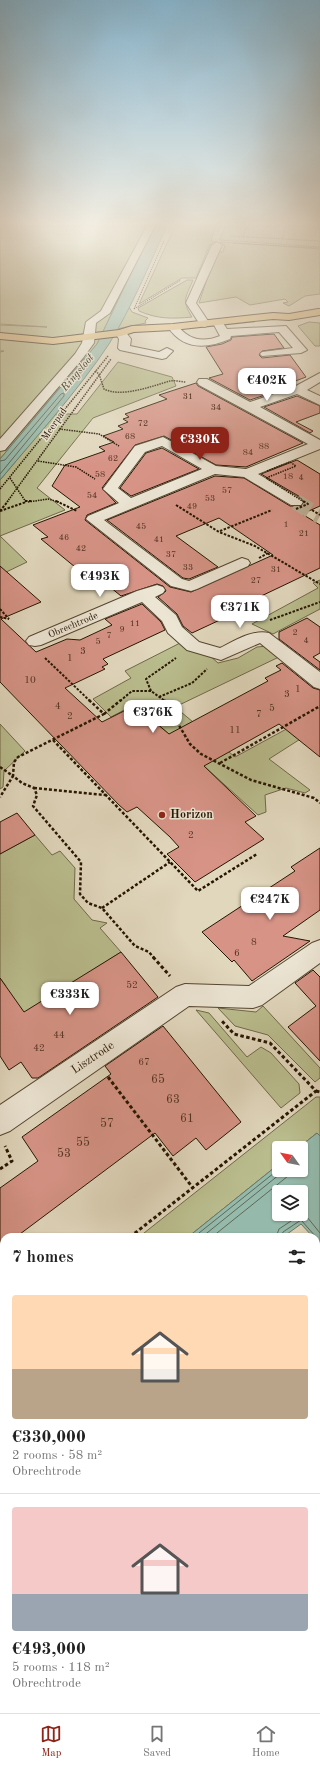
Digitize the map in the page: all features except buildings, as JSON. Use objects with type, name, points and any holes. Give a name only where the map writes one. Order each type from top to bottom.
[{"type":"main road","points":[[273,316],[281,311],[302,306]]},
{"type":"main road","points":[[308,306],[319,312]]},
{"type":"main road","points":[[0,336],[40,341],[119,333],[133,335],[163,332],[173,327],[273,316],[289,317],[319,312]]},
{"type":"main road","points":[[0,331],[74,337]]},
{"type":"street","points":[[0,447],[79,356],[88,343],[91,322],[105,313],[109,306]]},
{"type":"street","points":[[193,306],[205,324]]},
{"type":"street","points":[[173,327],[178,334],[192,343],[216,341],[226,337],[217,322]]},
{"type":"street","points":[[224,333],[282,328],[301,350],[266,354]]},
{"type":"street","points":[[119,333],[125,339],[124,348],[162,356],[167,351]]},
{"type":"street","points":[[249,407],[298,390],[320,378]]},
{"type":"street","points":[[203,382],[319,444]]},
{"type":"street","points":[[298,390],[320,401]]},
{"type":"street","points":[[129,504],[110,490],[140,449],[163,441],[212,470],[247,473],[319,444]]},
{"type":"street","points":[[93,519],[212,470]]},
{"type":"street","points":[[247,473],[295,504]]},
{"type":"street","points":[[93,519],[177,583]]},
{"type":"street","name":"Obrechtrode","points":[[35,641],[143,595],[177,583],[191,586],[242,563]]},
{"type":"street","points":[[143,595],[170,619],[174,629],[193,646],[214,652],[263,637],[311,673],[320,683]]},
{"type":"street","points":[[191,995],[253,997],[320,950]]},
{"type":"street","name":"Lisztrode","points":[[2,1131],[93,1058],[191,995]]},
{"type":"path","name":"Meerpad","points":[[0,511],[38,462],[59,429],[98,374],[114,356],[124,348]]},
{"type":"path","points":[[0,489],[95,370],[104,389],[112,393],[153,387],[172,381],[203,382]]},
{"type":"path","points":[[59,429],[99,434],[135,456]]},
{"type":"path","points":[[38,462],[76,467],[110,490]]},
{"type":"path","points":[[219,532],[295,504],[308,504],[266,478],[296,466],[290,462],[267,471]]},
{"type":"path","points":[[10,478],[26,502]]},
{"type":"path","points":[[157,493],[219,532],[255,546],[320,584]]},
{"type":"path","points":[[0,511],[26,502],[45,498],[57,500],[93,519]]},
{"type":"path","points":[[263,637],[266,621],[320,602]]},
{"type":"path","points":[[0,609],[9,619],[0,617]]},
{"type":"path","points":[[35,641],[36,650],[104,714]]},
{"type":"path","points":[[214,652],[177,658],[160,668],[146,679],[151,691],[164,700],[190,744],[200,754],[251,780],[314,798],[320,803]]},
{"type":"path","points":[[159,697],[177,691],[198,680],[214,652]]},
{"type":"path","points":[[0,797],[13,776],[14,762],[18,757],[104,714],[132,691],[151,691]]},
{"type":"path","points":[[220,763],[320,706]]},
{"type":"path","points":[[53,740],[198,892],[257,854]]},
{"type":"path","points":[[0,767],[22,783],[34,788],[106,795]]},
{"type":"path","points":[[34,788],[37,795],[33,806],[81,862],[80,894],[88,903],[102,908],[135,946],[149,952],[191,995],[234,1034],[270,1043],[318,1091],[135,1233]]},
{"type":"path","points":[[102,908],[170,862]]},
{"type":"path","points":[[93,1058],[193,1188]]},
{"type":"path","points":[[0,1170],[12,1161],[2,1131]]},
{"type":"shaded area","points":[[0,306],[115,306],[97,344],[0,459],[0,352],[4,351],[0,351],[0,325],[47,327],[0,324]]},
{"type":"shaded area","points":[[142,306],[187,306],[192,317],[165,318],[152,316],[139,311],[138,308]]},
{"type":"shaded area","points":[[129,307],[132,312],[148,318],[145,321],[146,323],[117,329]]},
{"type":"shaded area","points":[[309,322],[320,323],[320,346],[315,346],[298,326]]},
{"type":"shaded area","points":[[118,362],[172,377],[176,386],[93,418],[37,488],[65,510],[0,536],[0,480],[55,414],[77,414]]},
{"type":"shaded area","points":[[0,536],[27,562],[0,575]]},
{"type":"shaded area","points":[[320,580],[320,609],[273,634],[252,624],[318,588],[313,583]]},
{"type":"shaded area","points":[[182,642],[209,655],[218,663],[238,658],[257,647],[268,646],[281,656],[175,707],[235,757],[292,726],[305,736],[269,759],[310,790],[305,793],[286,788],[265,795],[266,812],[258,815],[150,717],[141,722],[126,709],[111,717],[93,699],[131,678],[125,671]]},
{"type":"shaded area","points":[[0,724],[25,751],[4,771],[3,787],[0,789]]},
{"type":"shaded area","points":[[35,835],[52,855],[60,851],[75,868],[74,899],[92,920],[107,923],[100,928],[121,952],[0,1029],[0,989],[6,986],[0,978],[0,854]]},
{"type":"shaded area","points":[[263,1006],[320,1068],[320,1078],[315,1082],[268,1035],[235,1026],[218,1008],[256,1012]]},
{"type":"shaded area","points":[[196,1010],[209,1013],[247,1057],[261,1047],[271,1053],[299,1084],[300,1093],[281,1108]]},
{"type":"shaded area","points":[[316,1097],[320,1097],[320,1136],[317,1133],[307,1141],[272,1141],[272,1170],[193,1233],[144,1233]]},
{"type":"water","name":"Ringsloot","points":[[115,306],[130,306],[97,362],[70,397],[0,480],[0,459],[97,344]]},
{"type":"water","points":[[317,1133],[320,1136],[320,1233],[309,1233],[301,1224],[289,1233],[193,1233],[272,1170],[272,1177],[308,1177],[307,1141]]},
{"type":"tunnel","points":[[296,502],[320,516]]},
{"type":"place","name":"Horizon","points":[[162,815]]}]
